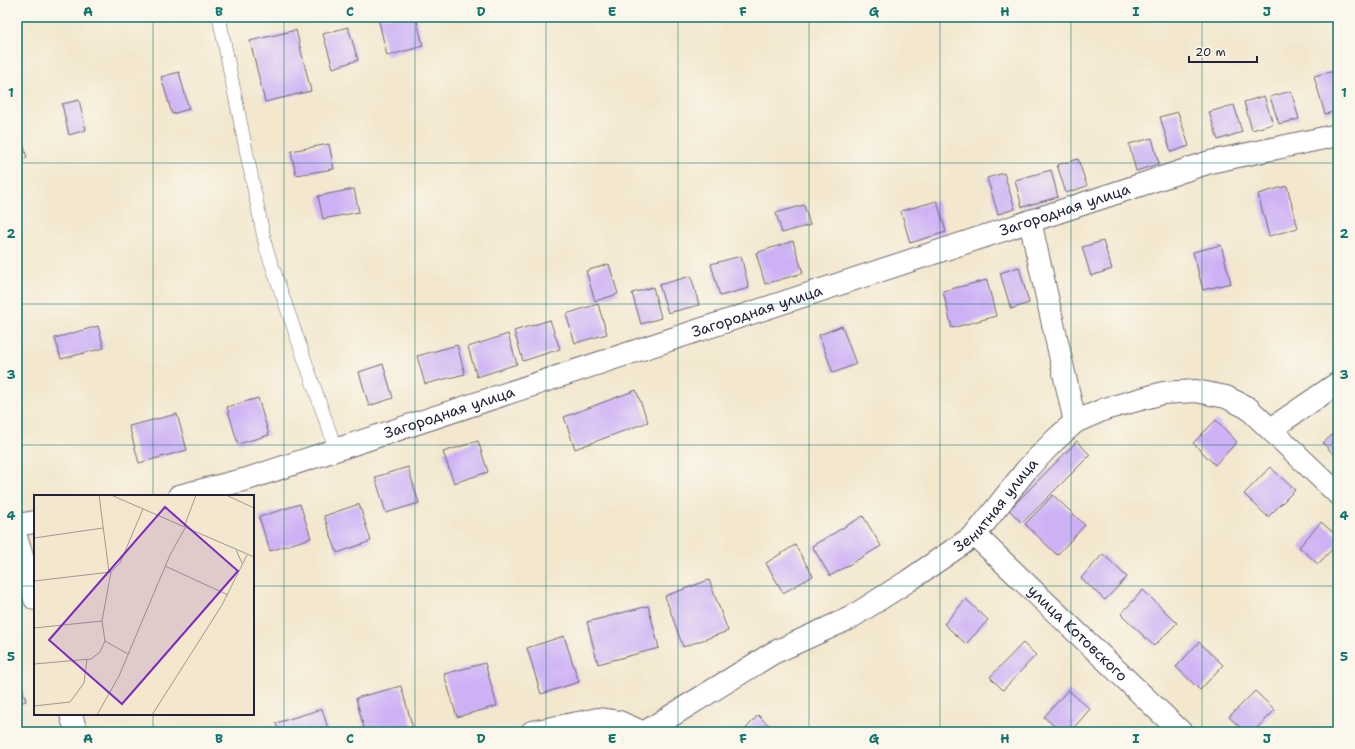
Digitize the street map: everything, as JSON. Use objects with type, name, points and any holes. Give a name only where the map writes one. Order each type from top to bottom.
[{"type":"street","name":"Загородная улица","points":[[183,495],[247,479],[1210,162],[1338,135]]},
{"type":"street","points":[[1030,221],[1074,422]]},
{"type":"street","points":[[1270,429],[1338,383]]},
{"type":"street","name":"Зенитная улица","points":[[532,732],[598,719],[619,722],[644,732],[773,653],[850,618],[908,581],[975,535],[1027,468],[1074,422],[1106,409],[1132,401],[1163,393],[1196,391],[1226,396],[1248,408],[1338,494]]},
{"type":"street","points":[[17,525],[34,522]]},
{"type":"street","name":"улица Котовского","points":[[975,535],[1181,732]]},
{"type":"street","points":[[17,540],[34,595]]},
{"type":"street","points":[[71,715],[76,732]]},
{"type":"lane","points":[[219,17],[266,248],[336,450]]},
{"type":"building","points":[[378,17],[416,17],[423,46],[387,56]]},
{"type":"building","points":[[469,17],[482,17],[470,21]]},
{"type":"building","points":[[348,27],[358,60],[333,68],[323,34]]},
{"type":"building","points":[[296,30],[311,91],[265,102],[250,41]]},
{"type":"building","points":[[1334,71],[1338,86],[1338,111],[1325,114],[1314,76]]},
{"type":"building","points":[[179,72],[189,109],[172,114],[161,77]]},
{"type":"building","points":[[1291,91],[1299,119],[1279,124],[1270,97]]},
{"type":"building","points":[[1264,96],[1273,124],[1252,130],[1244,102]]},
{"type":"building","points":[[79,100],[86,130],[69,135],[62,104]]},
{"type":"building","points":[[1234,105],[1242,132],[1218,140],[1209,112]]},
{"type":"building","points":[[1178,112],[1189,146],[1171,152],[1160,117]]},
{"type":"building","points":[[17,121],[27,158],[17,160]]},
{"type":"building","points":[[1152,138],[1159,164],[1136,171],[1129,144]]},
{"type":"building","points":[[329,144],[334,169],[296,175],[291,151]]},
{"type":"building","points":[[1078,159],[1087,186],[1066,193],[1057,165]]},
{"type":"building","points":[[1051,170],[1058,197],[1022,207],[1015,180]]},
{"type":"building","points":[[1004,173],[1015,209],[998,214],[987,178]]},
{"type":"building","points":[[1287,186],[1298,228],[1269,236],[1258,194]]},
{"type":"building","points":[[354,189],[359,212],[323,219],[318,196]]},
{"type":"building","points":[[937,201],[946,232],[910,243],[901,211]]},
{"type":"building","points":[[804,205],[810,225],[782,233],[776,213]]},
{"type":"building","points":[[793,241],[803,273],[765,284],[756,253]]},
{"type":"building","points":[[1103,241],[1112,269],[1091,276],[1082,247]]},
{"type":"building","points":[[1221,245],[1231,283],[1203,290],[1193,252]]},
{"type":"building","points":[[741,256],[749,288],[720,296],[711,264]]},
{"type":"building","points":[[609,264],[618,294],[595,301],[586,271]]},
{"type":"building","points":[[1019,267],[1029,303],[1011,309],[1000,273]]},
{"type":"building","points":[[691,276],[699,305],[668,313],[659,285]]},
{"type":"building","points":[[987,280],[996,316],[952,328],[943,291]]},
{"type":"building","points":[[653,287],[661,318],[641,324],[632,293]]},
{"type":"building","points":[[598,304],[607,334],[575,343],[566,314]]},
{"type":"building","points":[[550,320],[560,349],[523,361],[514,331]]},
{"type":"building","points":[[98,326],[104,348],[61,359],[55,338]]},
{"type":"building","points":[[842,326],[856,364],[833,373],[819,335]]},
{"type":"building","points":[[508,334],[517,364],[477,377],[468,347]]},
{"type":"building","points":[[457,345],[465,374],[425,384],[417,356]]},
{"type":"building","points":[[383,364],[393,398],[369,406],[359,372]]},
{"type":"building","points":[[636,390],[648,422],[575,449],[564,417]]},
{"type":"building","points":[[258,398],[269,435],[238,444],[227,407]]},
{"type":"building","points":[[177,414],[187,450],[139,463],[129,426]]},
{"type":"building","points":[[1216,420],[1237,442],[1215,465],[1193,443]]},
{"type":"building","points":[[1338,430],[1338,459],[1323,443]]},
{"type":"building","points":[[478,441],[488,472],[454,483],[443,452]]},
{"type":"building","points":[[1077,441],[1090,455],[1022,523],[1009,510]]},
{"type":"building","points":[[408,467],[419,503],[386,513],[375,477]]},
{"type":"building","points":[[1270,467],[1295,490],[1268,517],[1244,494]]},
{"type":"building","points":[[1053,495],[1085,525],[1057,555],[1025,524]]},
{"type":"building","points":[[300,504],[311,538],[270,551],[259,517]]},
{"type":"building","points":[[359,504],[371,541],[337,553],[324,516]]},
{"type":"building","points":[[863,516],[881,546],[830,576],[812,546]]},
{"type":"building","points":[[1321,522],[1338,537],[1338,543],[1318,564],[1299,547]]},
{"type":"building","points":[[795,545],[813,576],[783,593],[766,563]]},
{"type":"building","points":[[1103,554],[1127,577],[1105,600],[1081,578]]},
{"type":"building","points":[[709,580],[728,631],[683,647],[665,596]]},
{"type":"building","points":[[1143,590],[1177,623],[1154,646],[1121,614]]},
{"type":"building","points":[[966,599],[988,620],[966,644],[944,624]]},
{"type":"building","points":[[648,606],[659,648],[598,664],[587,622]]},
{"type":"building","points":[[564,636],[579,682],[541,694],[527,648]]},
{"type":"building","points":[[1199,642],[1223,665],[1200,690],[1176,667]]},
{"type":"building","points":[[1023,643],[1036,655],[1003,690],[990,677]]},
{"type":"building","points":[[485,663],[497,706],[457,717],[444,674]]},
{"type":"building","points":[[17,672],[26,701],[17,704]]},
{"type":"building","points":[[401,686],[414,732],[365,732],[356,698]]},
{"type":"building","points":[[1068,690],[1090,709],[1070,732],[1061,732],[1044,717]]},
{"type":"building","points":[[1255,691],[1275,710],[1253,732],[1245,732],[1229,717]]},
{"type":"building","points":[[322,709],[329,732],[279,732],[276,723]]},
{"type":"building","points":[[758,715],[776,732],[743,732]]}]
